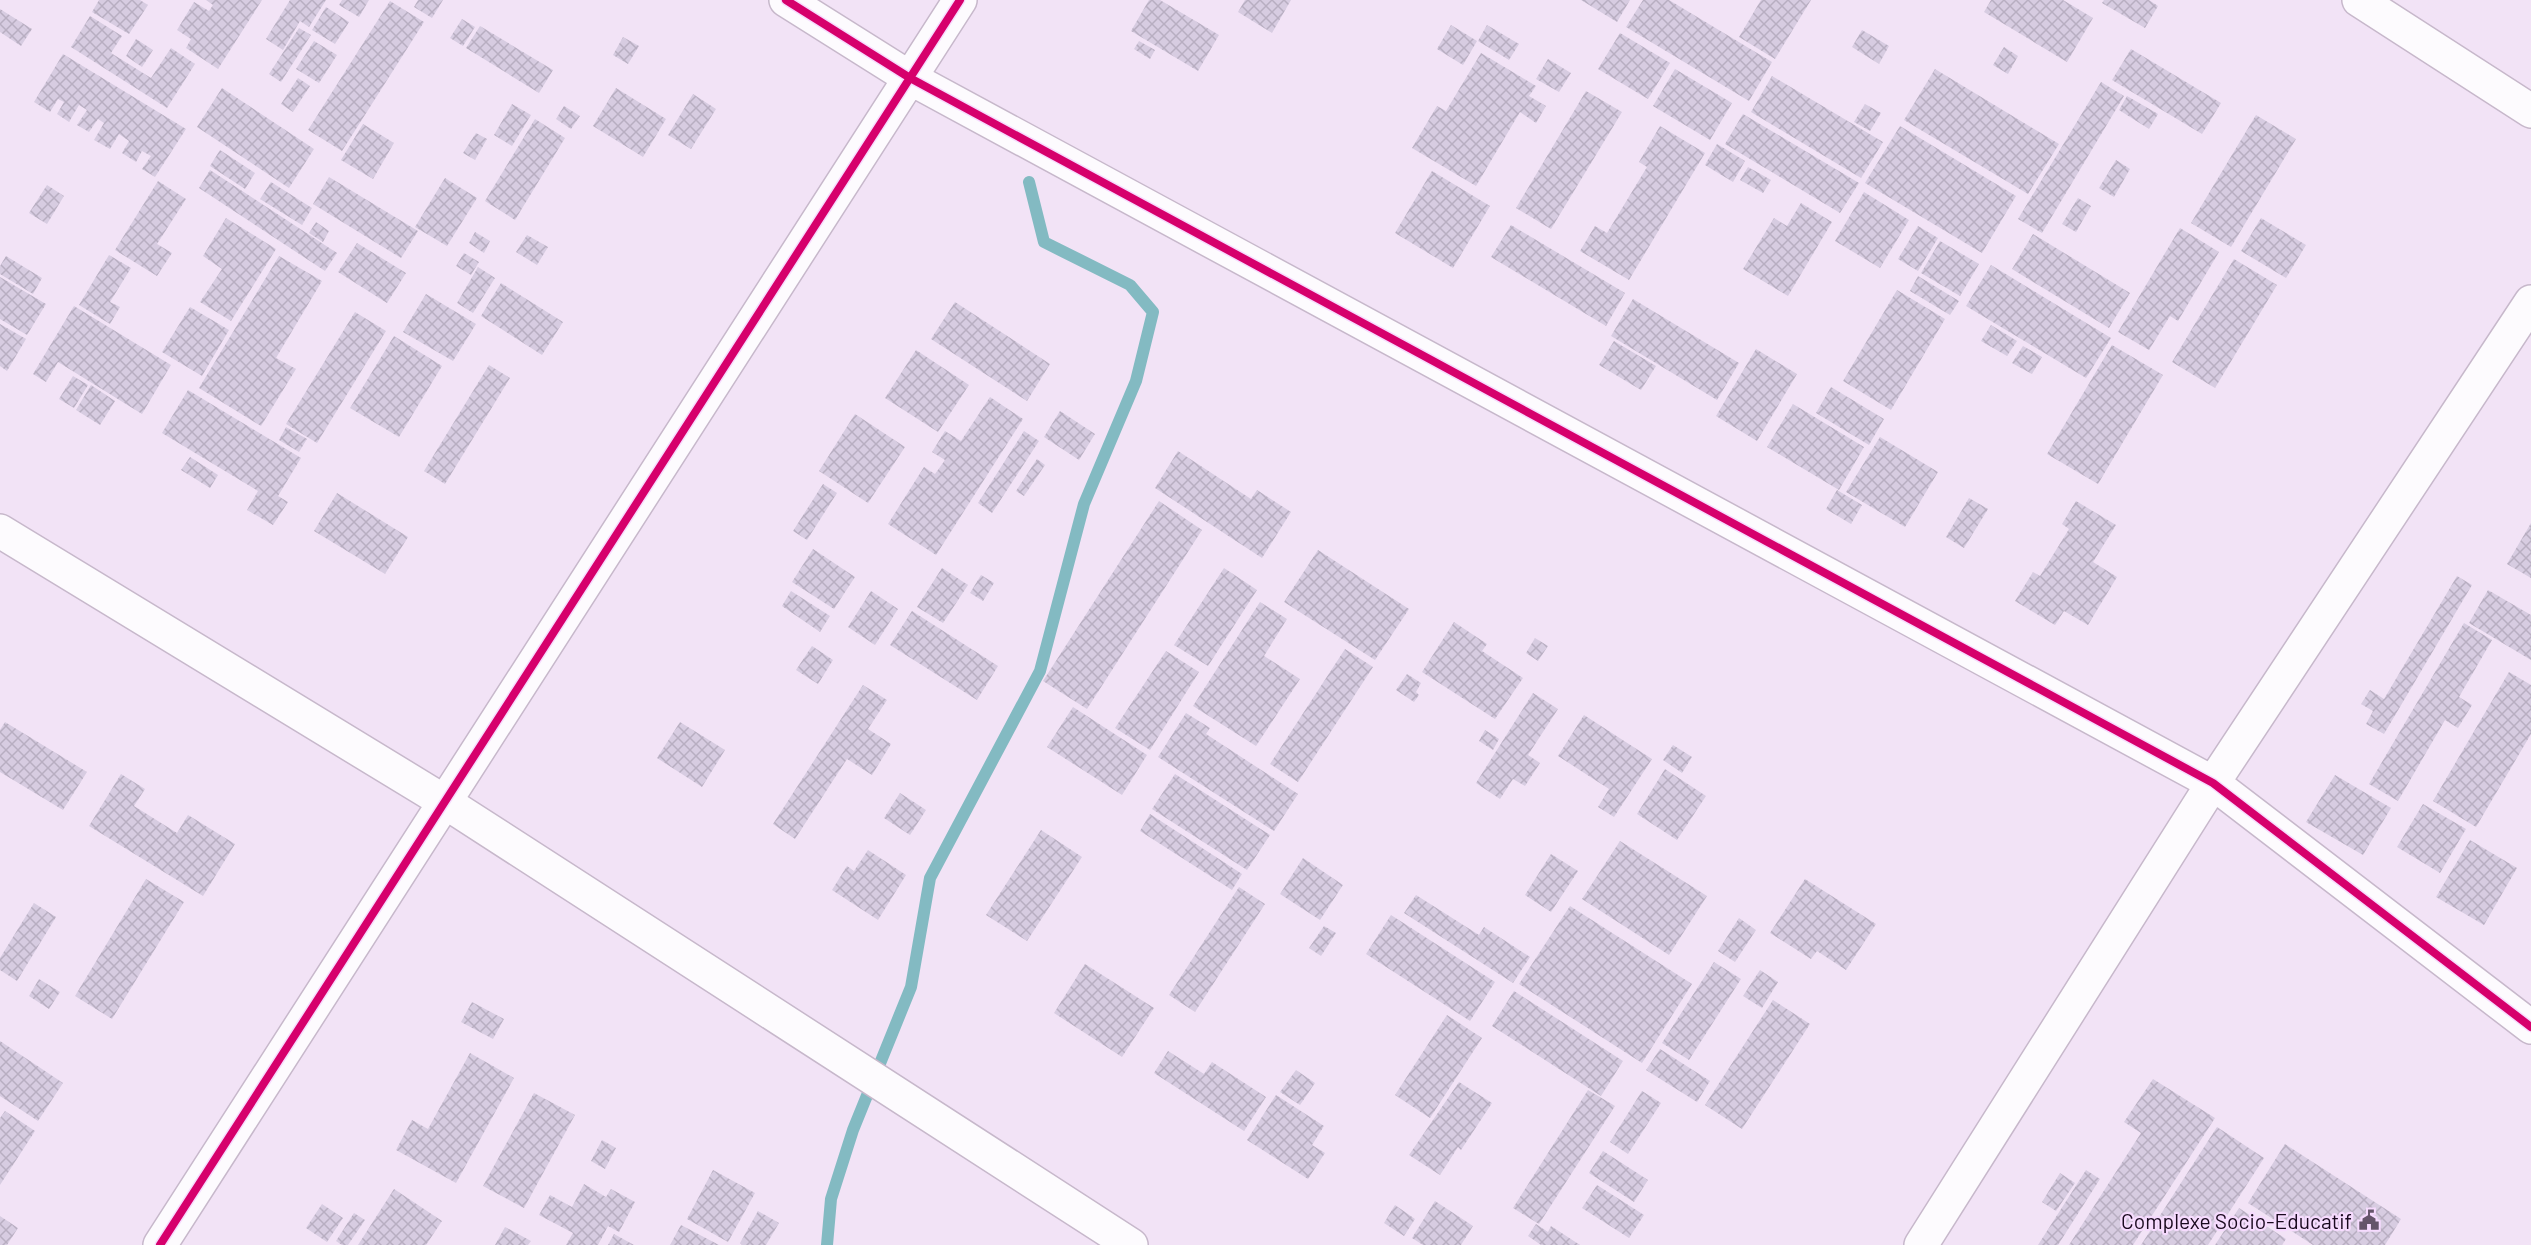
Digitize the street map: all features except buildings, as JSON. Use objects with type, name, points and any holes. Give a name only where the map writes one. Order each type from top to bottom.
[{"type":"street","points":[[786,0],[910,78],[2214,783],[2531,1027]]},
{"type":"street","points":[[160,1245],[960,0]]},
{"type":"street","points":[[2359,0],[2531,111]]},
{"type":"street","points":[[1921,1245],[2214,783],[2531,302]]},
{"type":"street","points":[[0,531],[445,802],[1131,1245]]},
{"type":"waterway","points":[[827,1245],[831,1199],[853,1130],[911,987],[930,878],[1040,671],[1084,504],[1136,381],[1153,312],[1130,285],[1044,242],[1029,182]]},
{"type":"cycle path","points":[[786,0],[910,78],[2213,783],[2531,1027]]},
{"type":"cycle path","points":[[160,1245],[960,0]]},
{"type":"place","name":"Complexe Socio-Educatif","points":[[2369,1220]]}]
